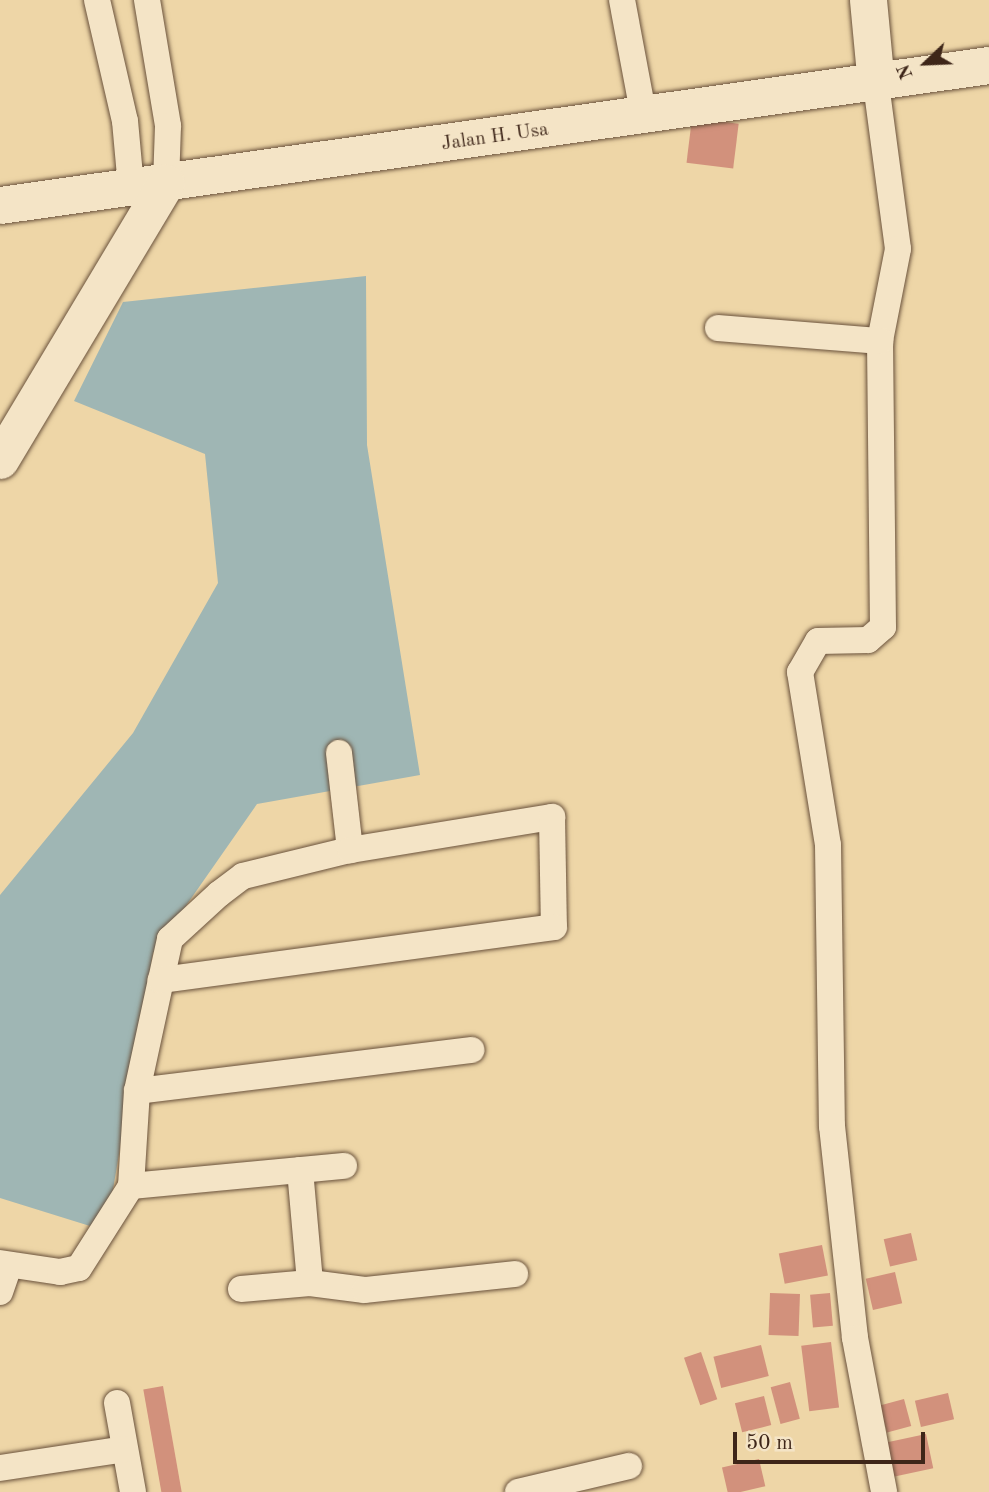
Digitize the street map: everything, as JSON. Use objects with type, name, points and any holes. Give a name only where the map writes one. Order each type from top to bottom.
[{"type":"street","points":[[97,0],[145,197]]},
{"type":"street","points":[[0,460],[145,197],[168,126],[146,0]]},
{"type":"street","points":[[622,0],[644,117]]},
{"type":"street","points":[[868,0],[876,84],[897,212],[898,249],[880,341],[883,627],[868,640],[818,641],[800,672],[828,845],[832,1126],[855,1338],[884,1492]]},
{"type":"street","name":"Jalan H. Usa","points":[[0,205],[145,197],[989,65]]},
{"type":"street","points":[[718,328],[880,341]]},
{"type":"street","points":[[340,753],[350,850]]},
{"type":"street","points":[[0,1293],[4,1265],[60,1272],[79,1268],[131,1186],[137,1091],[161,979],[170,939],[243,877],[350,850],[552,817],[554,927],[161,979]]},
{"type":"street","points":[[137,1091],[471,1050]]},
{"type":"street","points":[[131,1186],[344,1166]]},
{"type":"street","points":[[300,1170],[310,1283]]},
{"type":"street","points":[[240,1289],[310,1283],[365,1290],[515,1274]]},
{"type":"street","points":[[117,1404],[133,1492]]},
{"type":"street","points":[[0,1468],[125,1449]]},
{"type":"street","points":[[518,1492],[629,1466]]},
{"type":"water","points":[[366,276],[367,445],[420,775],[257,804],[153,953],[106,1231],[0,1198],[0,895],[133,733],[218,583],[205,454],[74,401],[123,302]]},
{"type":"building","points":[[692,118],[739,124],[733,168],[687,163]]},
{"type":"building","points":[[911,1233],[917,1260],[890,1267],[884,1239]]},
{"type":"building","points":[[822,1245],[828,1275],[785,1284],[779,1253]]},
{"type":"building","points":[[895,1272],[902,1303],[873,1310],[866,1279]]},
{"type":"building","points":[[770,1293],[800,1294],[799,1336],[769,1335]]},
{"type":"building","points":[[830,1293],[833,1326],[813,1328],[810,1295]]},
{"type":"building","points":[[831,1342],[839,1408],[809,1411],[801,1346]]},
{"type":"building","points":[[761,1345],[769,1376],[721,1388],[713,1357]]},
{"type":"building","points":[[701,1352],[717,1399],[700,1405],[684,1358]]},
{"type":"building","points":[[790,1382],[800,1419],[781,1424],[771,1387]]},
{"type":"building","points":[[163,1386],[182,1492],[161,1492],[143,1389]]},
{"type":"building","points":[[948,1393],[954,1419],[921,1427],[915,1401]]},
{"type":"building","points":[[764,1396],[771,1425],[742,1432],[735,1403]]},
{"type":"building","points":[[904,1399],[911,1426],[887,1433],[880,1405]]},
{"type":"building","points":[[926,1434],[933,1468],[891,1477],[884,1443]]},
{"type":"building","points":[[759,1459],[765,1486],[728,1492],[722,1468]]}]
